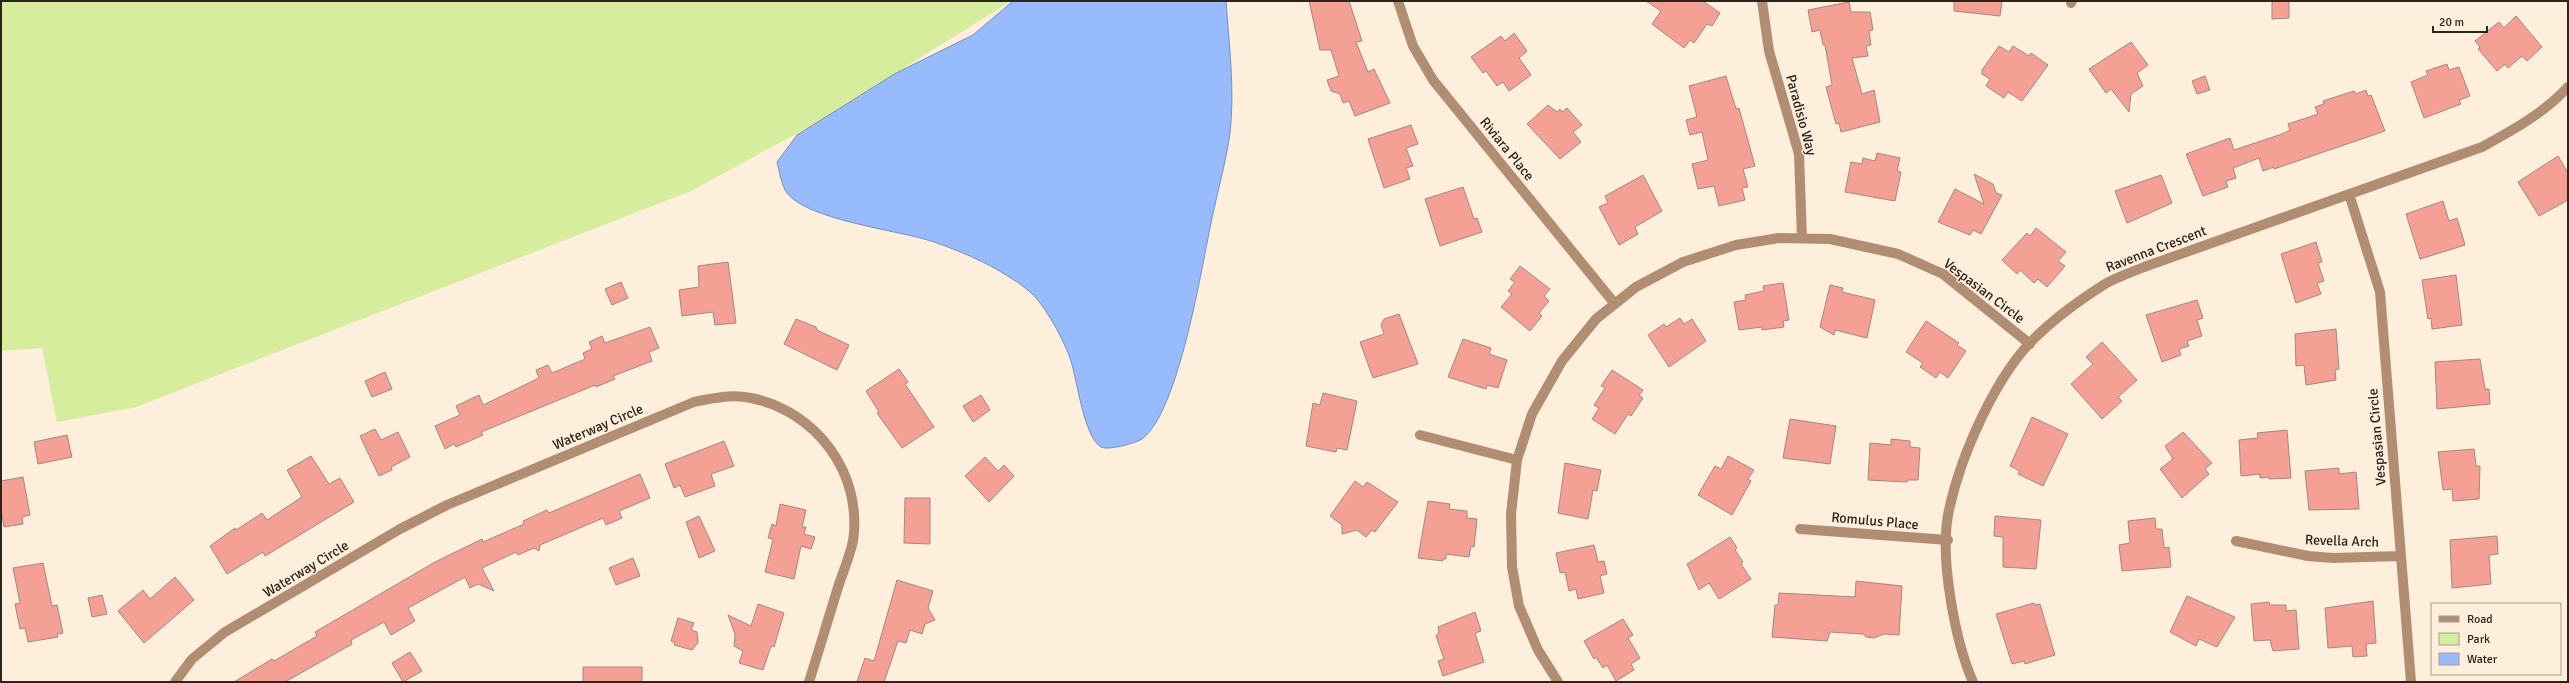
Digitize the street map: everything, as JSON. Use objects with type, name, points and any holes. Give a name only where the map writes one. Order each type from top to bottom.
[{"type":"street","name":"Riviara Place","points":[[1398,1],[1413,46],[1433,80],[1615,304]]},
{"type":"street","name":"Paradisio Way","points":[[1762,1],[1769,51],[1799,154],[1802,238]]},
{"type":"street","name":"Ravenna Crescent","points":[[1973,682],[1961,648],[1954,616],[1947,565],[1948,516],[1962,463],[1991,401],[2009,370],[2039,334],[2106,283],[2482,147],[2520,126],[2557,99],[2568,87]]},
{"type":"street","name":"Vespasian Circle","points":[[2349,194],[2380,292],[2411,682]]},
{"type":"street","name":"Vespasian Circle","points":[[1558,682],[1538,650],[1519,606],[1512,567],[1511,514],[1517,460],[1532,414],[1562,361],[1596,319],[1636,287],[1683,262],[1736,245],[1779,238],[1830,238],[1898,254],[1943,274],[2030,344]]},
{"type":"street","name":"Waterway Circle","points":[[175,682],[192,659],[225,632],[407,526],[447,505],[687,404],[728,396],[750,398],[772,404],[803,421],[831,449],[843,470],[849,488],[853,506],[853,541],[809,682]]},
{"type":"street","points":[[1420,435],[1517,460]]},
{"type":"street","name":"Romulus Place","points":[[1800,529],[1948,540]]},
{"type":"street","name":"Revella Arch","points":[[2236,541],[2308,556],[2333,558],[2401,556]]},
{"type":"green space","points":[[1,1],[1011,1],[814,124],[691,191],[136,407],[57,422],[42,348],[1,351]]},
{"type":"water","points":[[1013,1],[1226,1],[1232,84],[1230,133],[1187,336],[1178,370],[1167,400],[1155,424],[1142,439],[1122,446],[1104,448],[1095,441],[1086,420],[1071,361],[1064,344],[1047,313],[1029,291],[996,269],[946,246],[919,238],[853,223],[811,209],[795,200],[785,190],[780,176],[777,162],[797,135],[896,73],[973,35]]},
{"type":"building","points":[[1309,1],[1349,1],[1362,41],[1356,42],[1368,72],[1374,69],[1390,103],[1355,116],[1349,101],[1343,103],[1340,94],[1331,91],[1327,80],[1339,76],[1331,50],[1320,50]]},
{"type":"building","points":[[1646,1],[1703,1],[1720,13],[1712,26],[1707,24],[1694,43],[1690,40],[1684,48],[1652,24],[1661,11]]},
{"type":"building","points":[[1954,1],[2002,1],[2000,16],[1954,11]]},
{"type":"building","points":[[2272,1],[2289,1],[2289,18],[2272,19]]},
{"type":"building","points":[[1849,2],[1851,12],[1870,12],[1873,30],[1869,31],[1871,45],[1866,46],[1868,56],[1852,58],[1862,94],[1874,90],[1880,122],[1841,132],[1839,123],[1836,124],[1826,87],[1832,85],[1825,45],[1823,45],[1820,30],[1812,32],[1808,10]]},
{"type":"building","points":[[2516,16],[2542,47],[2527,61],[2522,56],[2508,68],[2505,64],[2497,71],[2478,49],[2480,47],[2475,41],[2499,22],[2504,28]]},
{"type":"building","points":[[1514,33],[1527,51],[1519,58],[1531,75],[1509,91],[1503,82],[1497,86],[1486,71],[1483,73],[1471,57],[1501,36],[1505,41]]},
{"type":"building","points":[[2131,42],[2148,65],[2137,73],[2143,86],[2131,94],[2129,112],[2111,89],[2106,93],[2089,69]]},
{"type":"building","points":[[1999,46],[2009,52],[2013,46],[2029,56],[2031,53],[2048,65],[2022,101],[2008,92],[2004,98],[1986,86],[1990,79],[1982,74],[1982,70]]},
{"type":"building","points":[[2447,64],[2449,70],[2459,67],[2470,96],[2459,100],[2461,104],[2424,118],[2411,82],[2428,75],[2426,71]]},
{"type":"building","points":[[1726,76],[1736,109],[1739,108],[1755,166],[1743,169],[1748,187],[1742,188],[1745,200],[1719,206],[1714,186],[1698,189],[1692,164],[1708,160],[1702,132],[1690,135],[1686,120],[1697,117],[1689,86]]},
{"type":"building","points":[[2205,76],[2210,90],[2197,94],[2192,81]]},
{"type":"building","points":[[2366,90],[2368,96],[2371,95],[2385,131],[2274,169],[2274,167],[2263,171],[2259,158],[2233,168],[2236,178],[2226,181],[2228,187],[2203,196],[2186,154],[2230,138],[2234,150],[2282,134],[2290,130],[2288,124],[2318,114],[2315,107],[2324,104],[2323,101],[2354,91],[2356,94]]},
{"type":"building","points":[[1548,105],[1557,112],[1560,109],[1562,112],[1567,108],[1582,125],[1573,132],[1581,142],[1560,159],[1527,124]]},
{"type":"building","points":[[1411,125],[1418,144],[1406,148],[1413,166],[1406,168],[1410,179],[1384,188],[1368,139]]},
{"type":"building","points":[[1877,153],[1900,158],[1897,171],[1901,172],[1895,201],[1845,192],[1851,162],[1862,164],[1863,158],[1875,161]]},
{"type":"building","points":[[2558,156],[2568,173],[2568,200],[2539,216],[2518,182]]},
{"type":"building","points":[[1974,174],[1993,184],[1996,193],[2002,195],[1981,234],[1973,230],[1970,235],[1938,222],[1955,189],[1984,204]]},
{"type":"building","points":[[1643,175],[1662,211],[1635,227],[1638,234],[1619,245],[1599,207],[1608,203],[1605,196]]},
{"type":"building","points":[[2161,175],[2172,203],[2127,223],[2115,191]]},
{"type":"building","points":[[1463,187],[1474,219],[1477,218],[1482,232],[1440,246],[1425,199]]},
{"type":"building","points":[[2443,201],[2449,221],[2457,218],[2465,245],[2420,259],[2406,214]]},
{"type":"building","points":[[2036,228],[2066,252],[2058,261],[2065,266],[2047,287],[2038,279],[2034,283],[2020,270],[2017,274],[2002,260],[2027,233],[2030,236]]},
{"type":"building","points":[[2316,242],[2322,262],[2318,263],[2324,281],[2317,283],[2321,294],[2296,303],[2281,254]]},
{"type":"building","points":[[728,262],[736,323],[715,325],[713,312],[682,316],[679,290],[699,287],[698,266]]},
{"type":"building","points":[[1520,266],[1550,289],[1544,296],[1549,301],[1539,313],[1542,316],[1530,331],[1501,307],[1512,294],[1508,291],[1515,282],[1510,279]]},
{"type":"building","points":[[2456,275],[2462,325],[2432,329],[2431,318],[2428,319],[2422,280]]},
{"type":"building","points":[[621,282],[628,298],[612,305],[605,289]]},
{"type":"building","points":[[1783,283],[1789,320],[1783,321],[1784,327],[1762,330],[1762,327],[1739,330],[1734,302],[1746,300],[1745,295],[1764,291],[1763,286]]},
{"type":"building","points":[[1830,285],[1843,288],[1842,292],[1875,300],[1867,338],[1835,330],[1834,335],[1820,327]]},
{"type":"building","points":[[2197,300],[2203,318],[2197,320],[2202,336],[2187,341],[2189,346],[2179,349],[2181,355],[2162,362],[2146,315]]},
{"type":"building","points":[[1399,314],[1418,364],[1373,378],[1360,342],[1384,334],[1381,325],[1384,319]]},
{"type":"building","points":[[1680,318],[1684,324],[1692,319],[1706,341],[1669,367],[1648,335],[1664,324],[1666,327]]},
{"type":"building","points":[[796,319],[816,327],[817,330],[849,345],[837,370],[784,344]]},
{"type":"building","points":[[1926,321],[1959,343],[1957,345],[1966,351],[1948,378],[1940,372],[1936,378],[1920,367],[1923,363],[1906,352]]},
{"type":"building","points":[[650,327],[659,348],[649,352],[652,361],[613,376],[615,379],[596,387],[595,385],[481,432],[483,435],[456,447],[454,444],[445,449],[435,426],[460,415],[456,406],[479,395],[483,405],[539,378],[536,370],[548,365],[552,373],[585,359],[583,353],[592,349],[589,342],[602,336],[605,343]]},
{"type":"building","points":[[2336,329],[2339,369],[2335,370],[2336,380],[2306,385],[2304,365],[2296,366],[2295,334]]},
{"type":"building","points":[[1463,339],[1491,348],[1489,354],[1507,360],[1498,388],[1487,385],[1486,389],[1448,377]]},
{"type":"building","points":[[2102,342],[2137,380],[2118,397],[2122,401],[2102,419],[2071,384],[2093,364],[2086,357]]},
{"type":"building","points":[[2480,359],[2485,389],[2489,389],[2490,404],[2437,409],[2435,362]]},
{"type":"building","points":[[899,369],[908,382],[905,384],[934,427],[902,448],[877,413],[879,412],[866,391]]},
{"type":"building","points":[[1612,370],[1643,390],[1639,395],[1643,398],[1631,416],[1628,414],[1615,434],[1592,419],[1599,408],[1594,405],[1605,388],[1601,386]]},
{"type":"building","points":[[385,372],[392,389],[372,397],[365,381]]},
{"type":"building","points":[[1323,393],[1357,401],[1347,450],[1337,448],[1336,452],[1306,446],[1313,403],[1320,405]]},
{"type":"building","points":[[981,395],[990,410],[973,422],[963,406]]},
{"type":"building","points":[[2032,417],[2068,434],[2043,486],[2018,474],[2020,471],[2010,466]]},
{"type":"building","points":[[1790,419],[1836,426],[1830,464],[1783,458]]},
{"type":"building","points":[[375,429],[381,440],[398,432],[410,457],[391,467],[392,470],[379,476],[360,436]]},
{"type":"building","points":[[2287,430],[2291,478],[2260,478],[2260,474],[2241,476],[2239,440],[2258,438],[2257,433]]},
{"type":"building","points":[[2183,432],[2212,463],[2205,469],[2209,474],[2182,498],[2160,469],[2173,459],[2165,446]]},
{"type":"building","points":[[67,435],[72,457],[38,464],[34,442]]},
{"type":"building","points":[[1891,439],[1910,441],[1910,447],[1920,448],[1918,480],[1908,480],[1907,482],[1868,480],[1870,443],[1891,445]]},
{"type":"building","points":[[724,441],[734,466],[711,474],[715,486],[685,497],[680,485],[674,488],[665,464]]},
{"type":"building","points":[[2474,449],[2476,466],[2480,466],[2479,499],[2453,501],[2452,489],[2443,490],[2438,452]]},
{"type":"building","points":[[311,456],[329,484],[340,478],[354,502],[265,556],[263,552],[227,574],[210,546],[235,528],[236,530],[262,513],[267,520],[302,497],[287,470]]},
{"type":"building","points":[[1728,456],[1754,470],[1748,479],[1751,481],[1732,515],[1698,495],[1715,466],[1721,469]]},
{"type":"building","points":[[985,457],[998,471],[1004,465],[1014,476],[989,502],[965,476]]},
{"type":"building","points":[[1565,463],[1601,470],[1597,491],[1593,490],[1588,519],[1558,513]]},
{"type":"building","points":[[2339,468],[2339,474],[2356,472],[2359,509],[2309,510],[2305,471]]},
{"type":"building","points":[[640,474],[650,498],[619,511],[622,518],[606,525],[603,518],[540,545],[539,551],[534,548],[518,555],[516,552],[482,568],[494,591],[478,584],[470,588],[465,577],[408,608],[415,621],[391,635],[384,622],[351,640],[352,644],[285,682],[234,682],[272,659],[274,661],[317,636],[315,632],[435,562],[482,539],[483,542],[524,524],[523,521],[547,510],[549,513]]},
{"type":"building","points":[[23,477],[30,515],[22,517],[23,524],[4,527],[1,509],[1,481]]},
{"type":"building","points":[[1355,481],[1363,487],[1367,482],[1398,502],[1375,532],[1372,530],[1366,537],[1357,530],[1342,534],[1342,525],[1330,516]]},
{"type":"building","points":[[905,498],[930,498],[930,544],[904,543]]},
{"type":"building","points":[[1428,501],[1450,504],[1449,509],[1467,511],[1467,518],[1477,519],[1474,547],[1471,546],[1469,557],[1446,554],[1446,559],[1443,559],[1443,561],[1418,558]]},
{"type":"building","points":[[780,504],[806,510],[802,527],[806,527],[804,534],[815,537],[811,549],[801,546],[794,579],[765,572],[773,539],[768,538],[772,524],[776,526]]},
{"type":"building","points":[[699,516],[715,551],[699,558],[686,522]]},
{"type":"building","points":[[1995,516],[2041,520],[2036,569],[2003,567],[2003,537],[1994,536]]},
{"type":"building","points":[[2155,518],[2156,529],[2162,529],[2164,548],[2169,547],[2171,567],[2122,571],[2119,545],[2130,543],[2128,521]]},
{"type":"building","points":[[2497,536],[2498,554],[2489,555],[2491,584],[2452,588],[2450,540]]},
{"type":"building","points":[[1730,537],[1737,548],[1735,550],[1743,562],[1741,564],[1751,579],[1719,599],[1709,583],[1699,590],[1687,564]]},
{"type":"building","points":[[1594,545],[1598,562],[1604,561],[1607,574],[1600,576],[1604,593],[1578,599],[1576,589],[1569,591],[1565,572],[1560,573],[1556,553]]},
{"type":"building","points":[[633,558],[640,576],[616,585],[609,568]]},
{"type":"building","points":[[43,563],[52,606],[57,605],[63,633],[57,634],[58,637],[28,642],[25,628],[20,629],[15,604],[20,603],[13,568]]},
{"type":"building","points":[[175,577],[194,600],[144,643],[118,611],[143,590],[150,599]]},
{"type":"building","points":[[897,580],[933,591],[928,608],[935,620],[925,624],[922,634],[910,630],[906,643],[898,641],[884,682],[857,682],[865,658],[874,661]]},
{"type":"building","points":[[1856,581],[1902,586],[1899,635],[1884,634],[1874,638],[1866,637],[1863,634],[1830,632],[1827,641],[1772,637],[1775,605],[1778,605],[1779,593],[1855,597]]},
{"type":"building","points":[[102,595],[107,614],[92,617],[88,598]]},
{"type":"building","points":[[2187,596],[2235,617],[2217,647],[2199,639],[2196,646],[2170,632]]},
{"type":"building","points":[[2373,601],[2376,643],[2366,644],[2367,656],[2353,657],[2352,646],[2328,648],[2325,608]]},
{"type":"building","points":[[2269,602],[2270,605],[2286,605],[2286,611],[2296,610],[2299,649],[2273,651],[2270,640],[2254,641],[2251,604]]},
{"type":"building","points":[[2034,603],[2035,605],[2040,604],[2055,655],[2025,664],[2024,661],[2012,664],[1996,614]]},
{"type":"building","points":[[758,604],[784,613],[774,647],[771,646],[763,670],[739,663],[743,651],[734,646],[735,634],[728,615],[751,626]]},
{"type":"building","points":[[1475,612],[1481,631],[1475,633],[1484,662],[1443,676],[1438,661],[1444,659],[1436,636],[1439,632],[1438,627]]},
{"type":"building","points":[[678,618],[694,623],[691,630],[697,632],[698,643],[692,650],[674,645],[675,643],[671,641]]},
{"type":"building","points":[[1623,619],[1633,635],[1628,638],[1640,658],[1631,664],[1634,670],[1616,681],[1607,665],[1603,668],[1596,657],[1594,659],[1584,641]]},
{"type":"building","points":[[410,652],[422,671],[403,682],[392,663]]},
{"type":"building","points":[[583,667],[642,667],[642,682],[583,682]]}]
